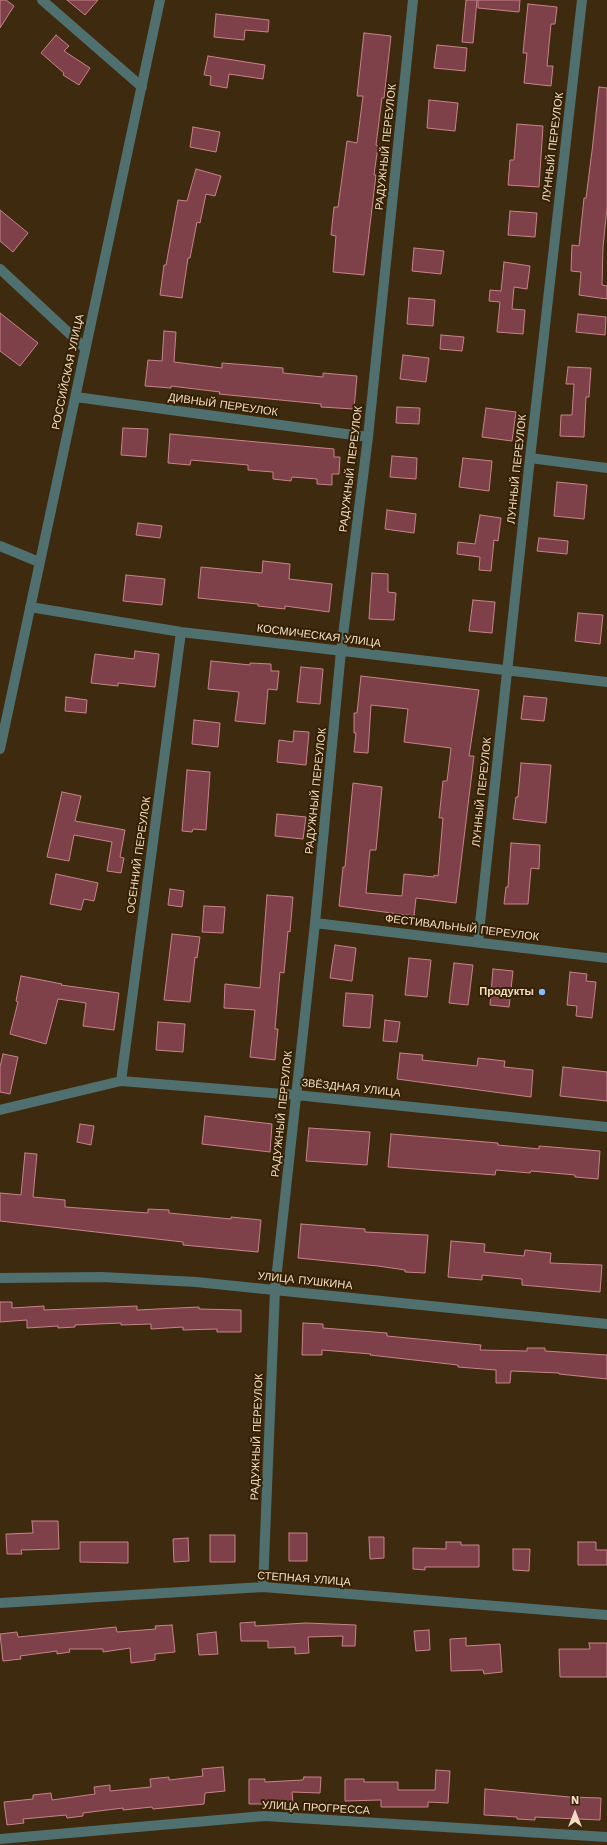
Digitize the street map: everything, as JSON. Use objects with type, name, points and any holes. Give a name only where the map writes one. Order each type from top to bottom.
[{"type":"street","points":[[42,0],[142,87]]},
{"type":"street","name":"РОССИЙСКАЯ УЛИЦА","points":[[0,749],[160,0]]},
{"type":"street","name":"РАДУЖНЫЙ ПЕРЕУЛОК","points":[[263,1587],[274,1289],[315,923],[341,651],[368,437],[413,0]]},
{"type":"street","name":"ЛУННЫЙ ПЕРЕУЛОК","points":[[478,942],[530,458],[582,0]]},
{"type":"street","points":[[0,269],[85,348]]},
{"type":"street","name":"ДИВНЫЙ ПЕРЕУЛОК","points":[[76,397],[368,437]]},
{"type":"street","points":[[530,458],[607,468]]},
{"type":"street","points":[[0,546],[39,562]]},
{"type":"street","name":"КОСМИЧЕСКАЯ УЛИЦА","points":[[30,607],[181,632],[607,682]]},
{"type":"street","name":"ОСЕННИЙ ПЕРЕУЛОК","points":[[121,1081],[181,632]]},
{"type":"street","name":"ФЕСТИВАЛЬНЫЙ ПЕРЕУЛОК","points":[[315,923],[607,958]]},
{"type":"street","name":"ЗВЁЗДНАЯ УЛИЦА","points":[[0,1110],[121,1081],[296,1094],[607,1128]]},
{"type":"street","name":"УЛИЦА ПУШКИНА","points":[[0,1278],[102,1277],[274,1289],[607,1324]]},
{"type":"street","name":"СТЕПНАЯ УЛИЦА","points":[[0,1604],[263,1587],[607,1615]]},
{"type":"street","name":"УЛИЦА ПРОГРЕССА","points":[[0,1839],[264,1816],[607,1837]]},
{"type":"building","points":[[0,0],[6,0],[14,6],[0,28]]},
{"type":"building","points":[[67,0],[98,0],[85,15]]},
{"type":"building","points":[[466,0],[477,0],[473,43],[462,42]]},
{"type":"building","points":[[478,0],[520,0],[519,12],[478,8]]},
{"type":"building","points":[[528,4],[557,7],[555,24],[551,24],[547,66],[553,66],[551,86],[524,83],[527,53],[523,53]]},
{"type":"building","points":[[216,14],[269,20],[268,32],[245,30],[244,40],[214,37]]},
{"type":"building","points":[[364,33],[391,36],[384,98],[382,98],[376,145],[378,146],[374,175],[376,175],[364,275],[333,272],[336,236],[331,235],[334,207],[338,207],[347,141],[357,143],[363,96],[357,96]]},
{"type":"building","points":[[56,35],[69,46],[64,51],[90,68],[79,85],[63,75],[64,73],[41,53]]},
{"type":"building","points":[[437,45],[467,48],[465,71],[434,68]]},
{"type":"building","points":[[208,56],[265,65],[263,79],[229,74],[227,88],[210,85],[211,76],[204,75]]},
{"type":"building","points":[[599,87],[607,88],[607,208],[603,247],[602,285],[607,286],[607,299],[579,295],[581,272],[571,271],[572,245],[579,246]]},
{"type":"building","points":[[429,100],[458,103],[455,131],[427,128]]},
{"type":"building","points":[[517,124],[543,126],[539,187],[508,185],[510,160],[514,160]]},
{"type":"building","points":[[193,127],[220,132],[216,152],[190,147]]},
{"type":"building","points":[[196,169],[221,176],[215,196],[206,194],[200,223],[197,222],[190,258],[188,258],[182,298],[160,295],[164,265],[166,265],[178,200],[187,201]]},
{"type":"building","points":[[0,210],[28,233],[13,252],[0,241]]},
{"type":"building","points":[[510,211],[537,213],[535,237],[508,235]]},
{"type":"building","points":[[414,248],[444,251],[441,274],[412,271]]},
{"type":"building","points":[[504,262],[530,266],[527,289],[514,287],[512,309],[525,310],[523,334],[497,332],[500,302],[489,301],[490,290],[501,291]]},
{"type":"building","points":[[409,298],[435,300],[433,326],[407,324]]},
{"type":"building","points":[[0,313],[38,343],[20,366],[0,351]]},
{"type":"building","points":[[578,314],[606,317],[605,335],[576,332]]},
{"type":"building","points":[[164,331],[176,332],[174,362],[222,368],[222,363],[283,368],[283,373],[323,377],[323,373],[357,376],[354,409],[321,407],[321,404],[219,394],[220,392],[171,386],[171,388],[145,386],[148,360],[162,361]]},
{"type":"building","points":[[441,335],[464,337],[462,351],[440,349]]},
{"type":"building","points":[[403,355],[429,358],[426,382],[400,379]]},
{"type":"building","points":[[568,367],[591,368],[589,397],[586,397],[584,437],[560,436],[561,415],[572,415],[574,384],[566,384]]},
{"type":"building","points":[[397,407],[420,408],[419,424],[396,423]]},
{"type":"building","points":[[486,408],[516,412],[512,441],[482,437]]},
{"type":"building","points":[[123,428],[148,429],[146,457],[121,455]]},
{"type":"building","points":[[170,434],[334,449],[334,457],[340,457],[339,474],[332,474],[332,485],[317,484],[317,479],[292,477],[291,481],[273,479],[273,472],[248,470],[248,465],[191,460],[190,465],[168,463]]},
{"type":"building","points":[[392,456],[417,458],[416,479],[390,477]]},
{"type":"building","points":[[463,458],[492,461],[489,491],[459,487]]},
{"type":"building","points":[[557,482],[587,485],[584,519],[554,516]]},
{"type":"building","points":[[387,510],[416,514],[414,533],[385,529]]},
{"type":"building","points":[[480,515],[501,518],[498,541],[494,540],[491,571],[479,570],[480,557],[457,554],[458,542],[475,544]]},
{"type":"building","points":[[138,523],[162,526],[160,538],[136,535]]},
{"type":"building","points":[[539,538],[568,541],[567,554],[537,551]]},
{"type":"building","points":[[263,561],[290,564],[289,579],[332,584],[329,612],[285,606],[285,609],[258,606],[258,604],[198,598],[201,567],[262,573]]},
{"type":"building","points":[[372,573],[388,574],[388,592],[396,593],[394,620],[369,619]]},
{"type":"building","points":[[126,575],[165,579],[162,605],[123,601]]},
{"type":"building","points":[[473,600],[495,602],[492,633],[469,631]]},
{"type":"building","points":[[578,613],[603,615],[600,644],[575,641]]},
{"type":"building","points":[[135,651],[159,654],[155,687],[118,683],[118,686],[91,683],[95,654],[134,659]]},
{"type":"building","points":[[211,661],[250,665],[250,663],[271,664],[271,671],[279,671],[277,690],[268,689],[265,724],[235,721],[239,692],[208,689]]},
{"type":"building","points":[[301,667],[323,669],[320,704],[297,702]]},
{"type":"building","points":[[361,676],[479,690],[469,756],[474,756],[456,903],[416,898],[414,916],[339,906],[343,867],[345,867],[353,783],[382,787],[376,850],[370,850],[366,893],[402,896],[404,874],[434,877],[434,875],[438,876],[443,818],[439,818],[443,781],[447,781],[451,748],[404,742],[408,709],[371,705],[368,753],[354,752],[356,733],[354,733],[354,713],[357,713]]},
{"type":"building","points":[[524,696],[547,698],[544,721],[521,719]]},
{"type":"building","points":[[66,697],[87,700],[86,713],[65,711]]},
{"type":"building","points":[[194,720],[220,723],[218,747],[192,744]]},
{"type":"building","points":[[294,731],[309,732],[306,765],[277,762],[279,740],[293,742]]},
{"type":"building","points":[[521,763],[551,765],[546,823],[513,819],[516,797],[518,797]]},
{"type":"building","points":[[187,770],[210,772],[206,830],[193,829],[192,832],[182,831]]},
{"type":"building","points":[[62,792],[81,796],[75,821],[125,830],[120,857],[124,858],[121,873],[107,871],[112,842],[74,835],[69,861],[47,857]]},
{"type":"building","points":[[277,814],[306,817],[303,839],[275,836]]},
{"type":"building","points":[[511,843],[540,845],[539,869],[531,868],[528,904],[504,904],[506,887],[508,887]]},
{"type":"building","points":[[56,874],[98,883],[94,901],[84,899],[81,910],[50,904]]},
{"type":"building","points":[[170,889],[184,891],[182,907],[168,905]]},
{"type":"building","points":[[267,895],[293,897],[284,973],[280,972],[275,1029],[278,1029],[275,1060],[250,1057],[255,1010],[224,1008],[225,984],[260,988]]},
{"type":"building","points":[[204,906],[225,907],[223,933],[202,932]]},
{"type":"building","points":[[172,934],[200,937],[197,958],[195,957],[190,1002],[164,1000]]},
{"type":"building","points":[[335,945],[356,948],[352,981],[330,978]]},
{"type":"building","points":[[409,958],[431,960],[427,997],[405,995]]},
{"type":"building","points":[[454,963],[473,965],[468,1005],[449,1003]]},
{"type":"building","points":[[493,969],[513,971],[509,1007],[490,1005]]},
{"type":"building","points":[[570,972],[587,974],[586,981],[596,982],[592,1018],[576,1016],[577,1006],[567,1005]]},
{"type":"building","points":[[21,976],[62,984],[61,985],[119,993],[114,1030],[83,1026],[86,1003],[58,999],[46,1044],[10,1034],[18,1002],[16,1001]]},
{"type":"building","points":[[346,993],[373,995],[370,1028],[343,1026]]},
{"type":"building","points":[[385,1020],[400,1022],[397,1042],[383,1041]]},
{"type":"building","points":[[158,1022],[185,1024],[183,1052],[156,1050]]},
{"type":"building","points":[[400,1053],[423,1055],[422,1060],[477,1066],[478,1058],[505,1061],[504,1067],[533,1070],[531,1097],[397,1079]]},
{"type":"building","points":[[3,1054],[18,1057],[10,1094],[0,1092],[0,1067]]},
{"type":"building","points":[[563,1067],[607,1072],[607,1101],[560,1096]]},
{"type":"building","points":[[205,1116],[272,1124],[270,1152],[202,1144]]},
{"type":"building","points":[[80,1124],[94,1126],[91,1145],[77,1142]]},
{"type":"building","points":[[309,1128],[370,1132],[367,1165],[306,1161]]},
{"type":"building","points":[[391,1134],[498,1143],[498,1145],[539,1149],[539,1146],[600,1151],[598,1179],[575,1177],[575,1175],[531,1171],[530,1173],[496,1170],[495,1175],[388,1167]]},
{"type":"building","points":[[25,1153],[37,1154],[33,1197],[65,1200],[65,1207],[148,1213],[148,1209],[169,1210],[169,1213],[231,1219],[231,1217],[261,1220],[258,1252],[183,1245],[183,1242],[0,1221],[0,1193],[21,1195]]},
{"type":"building","points":[[301,1224],[365,1229],[365,1232],[428,1235],[425,1273],[405,1272],[405,1270],[378,1266],[298,1258]]},
{"type":"building","points":[[451,1241],[485,1244],[484,1252],[524,1256],[525,1250],[551,1253],[550,1263],[602,1265],[600,1292],[522,1285],[522,1279],[482,1275],[482,1280],[448,1277]]},
{"type":"building","points":[[0,1302],[12,1302],[12,1308],[44,1306],[44,1310],[137,1306],[137,1310],[199,1307],[199,1309],[241,1310],[241,1332],[217,1332],[217,1329],[183,1330],[183,1327],[151,1329],[151,1324],[121,1325],[121,1323],[75,1325],[75,1327],[58,1328],[58,1326],[27,1328],[27,1320],[0,1322]]},
{"type":"building","points":[[303,1323],[323,1324],[323,1328],[387,1333],[387,1336],[481,1345],[480,1350],[527,1351],[527,1348],[545,1348],[545,1351],[607,1355],[607,1379],[559,1373],[511,1371],[510,1383],[496,1383],[496,1370],[458,1367],[458,1365],[370,1355],[371,1354],[322,1350],[322,1355],[302,1355]]},
{"type":"building","points":[[32,1521],[58,1521],[59,1549],[21,1550],[22,1554],[7,1554],[6,1534],[33,1533]]},
{"type":"building","points":[[289,1533],[307,1533],[307,1561],[289,1561]]},
{"type":"building","points":[[210,1535],[235,1535],[235,1562],[210,1562]]},
{"type":"building","points":[[369,1537],[384,1537],[384,1558],[370,1559]]},
{"type":"building","points":[[188,1538],[189,1561],[174,1562],[173,1539]]},
{"type":"building","points":[[80,1542],[128,1542],[128,1563],[80,1562]]},
{"type":"building","points":[[446,1542],[461,1542],[461,1545],[479,1545],[479,1567],[425,1567],[425,1570],[413,1569],[413,1548],[446,1549]]},
{"type":"building","points":[[578,1542],[596,1542],[596,1550],[607,1550],[607,1565],[578,1565]]},
{"type":"building","points":[[513,1549],[530,1549],[529,1571],[513,1570]]},
{"type":"building","points":[[255,1622],[255,1626],[306,1623],[356,1625],[355,1646],[342,1646],[343,1636],[308,1637],[309,1653],[295,1654],[295,1647],[268,1648],[268,1641],[241,1641],[240,1623]]},
{"type":"building","points":[[172,1625],[175,1652],[155,1654],[155,1660],[131,1663],[130,1648],[103,1652],[103,1649],[69,1649],[70,1652],[57,1654],[57,1651],[20,1656],[21,1659],[3,1661],[0,1634],[17,1632],[18,1637],[116,1627],[117,1632],[156,1629],[155,1626]]},
{"type":"building","points":[[429,1630],[430,1650],[416,1651],[414,1631]]},
{"type":"building","points":[[216,1632],[218,1654],[199,1655],[197,1634]]},
{"type":"building","points":[[466,1638],[466,1646],[500,1644],[502,1672],[484,1674],[483,1670],[451,1671],[450,1639]]},
{"type":"building","points":[[589,1643],[607,1643],[607,1677],[560,1677],[559,1649],[590,1649]]},
{"type":"building","points":[[223,1767],[225,1791],[205,1793],[204,1804],[153,1809],[152,1807],[123,1810],[123,1808],[83,1813],[83,1816],[67,1818],[66,1815],[23,1819],[24,1823],[7,1825],[4,1802],[33,1799],[33,1795],[51,1793],[52,1800],[95,1794],[94,1787],[110,1785],[110,1791],[151,1787],[150,1779],[169,1777],[169,1780],[203,1776],[202,1769]]},
{"type":"building","points":[[436,1770],[450,1771],[448,1803],[428,1802],[428,1807],[381,1807],[381,1800],[345,1801],[345,1779],[364,1779],[364,1782],[398,1782],[398,1790],[435,1790]]},
{"type":"building","points":[[304,1777],[321,1777],[320,1793],[292,1792],[293,1804],[249,1804],[249,1779],[265,1779],[265,1782],[303,1780]]},
{"type":"building","points":[[485,1789],[569,1797],[601,1798],[600,1820],[535,1817],[535,1820],[517,1819],[517,1817],[484,1815]]},
{"type":"place","name":"Продукты","points":[[542,992]]}]
